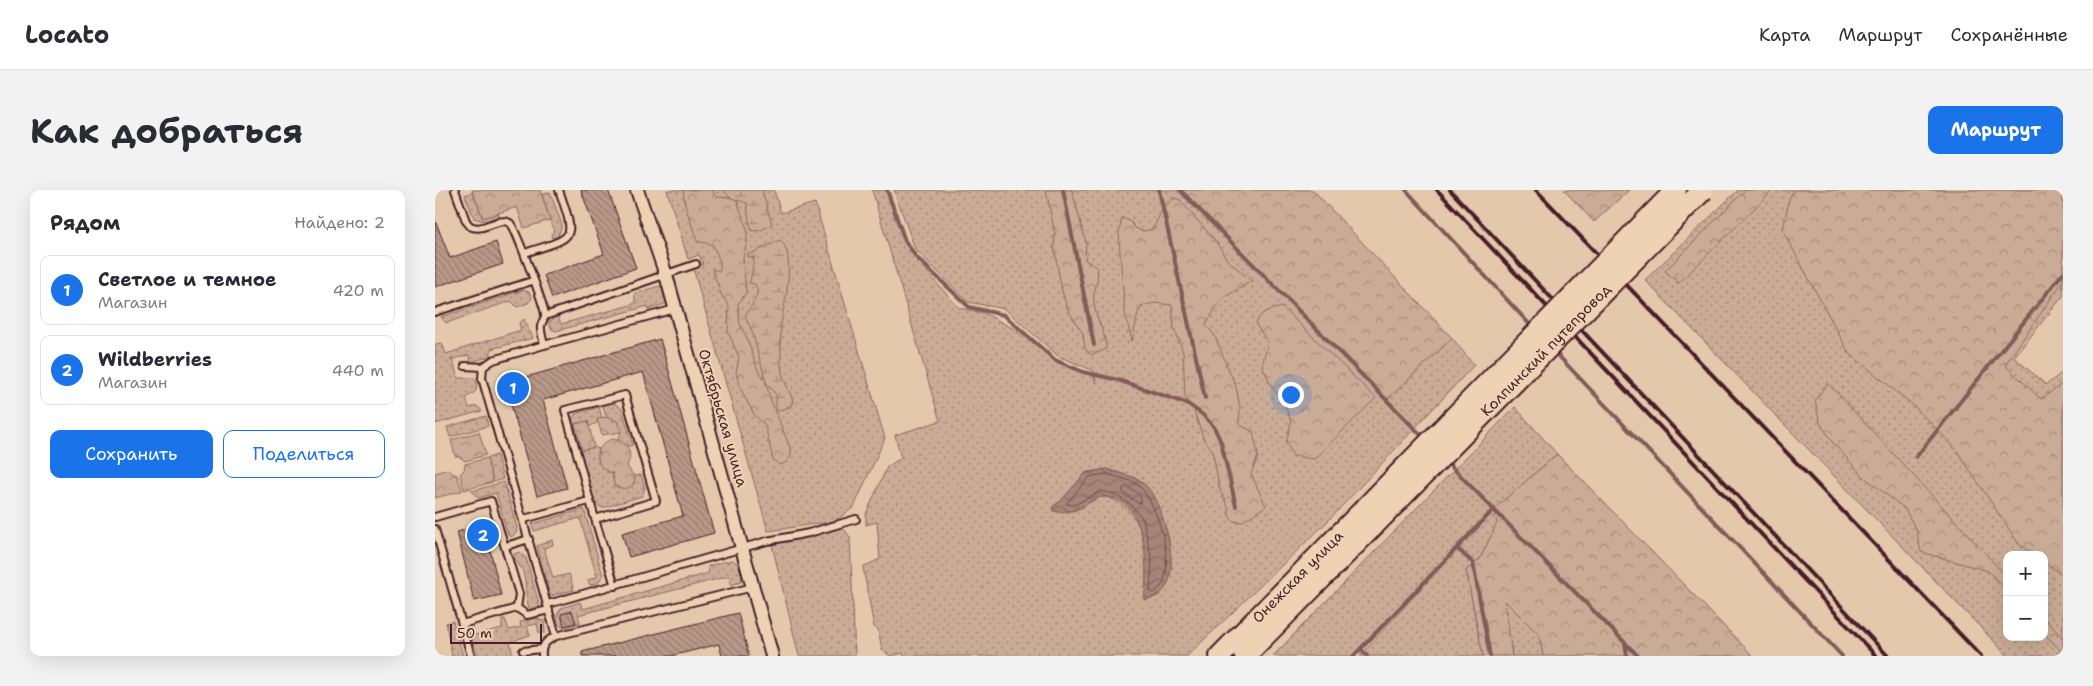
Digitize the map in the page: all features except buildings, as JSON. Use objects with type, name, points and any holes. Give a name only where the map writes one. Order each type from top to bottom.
[{"type":"main road","name":"Колпинский путепровод","points":[[1383,504],[1676,190]]},
{"type":"main road","name":"Колпинский путепровод","points":[[1383,504],[1703,190]]},
{"type":"main road","name":"Онежская улица","points":[[1220,656],[1383,504]]},
{"type":"main road","name":"Онежская улица","points":[[1245,656],[1383,504]]},
{"type":"street","name":"Октябрьская улица","points":[[637,190],[666,275],[772,656]]},
{"type":"lane","points":[[455,190],[469,226],[481,228],[508,222],[513,225],[525,253],[532,281],[545,316],[540,328],[544,345]]},
{"type":"lane","points":[[525,253],[563,240],[568,236],[571,224],[559,190]]},
{"type":"lane","points":[[545,316],[696,264]]},
{"type":"lane","points":[[435,312],[532,281]]},
{"type":"lane","points":[[465,366],[483,367],[493,360],[675,309]]},
{"type":"lane","points":[[483,367],[482,378],[556,636]]},
{"type":"lane","points":[[595,519],[656,501],[625,395],[565,410],[589,501],[615,586]]},
{"type":"lane","points":[[435,517],[491,501],[519,594],[517,608]]},
{"type":"lane","points":[[524,520],[589,501]]},
{"type":"lane","points":[[517,608],[527,615],[615,586],[743,548],[809,533],[856,519]]},
{"type":"lane","points":[[435,529],[471,656]]},
{"type":"lane","points":[[506,546],[529,539]]},
{"type":"lane","points":[[523,651],[541,653],[546,641],[556,636],[753,587]]},
{"type":"lane","points":[[462,624],[517,608]]},
{"type":"green space","points":[[472,190],[540,190],[550,220],[524,228],[517,207],[483,218]]},
{"type":"green space","points":[[667,190],[774,190],[781,213],[815,203],[885,438],[854,507],[835,521],[768,531],[693,268],[703,264],[699,255],[688,259]]},
{"type":"green space","points":[[683,190],[712,190],[716,197],[736,198],[747,229],[747,242],[743,257],[746,293],[738,304],[740,324],[747,338],[758,371],[765,379],[770,398],[791,450],[789,459],[780,465],[773,460],[765,425],[755,416],[741,390],[736,373],[739,357],[728,332],[729,306],[721,294],[712,269],[720,271],[720,262],[713,245],[697,241],[685,205]]},
{"type":"green space","points":[[723,190],[762,190],[772,224],[762,230],[752,231],[747,203],[731,198]]},
{"type":"green space","points":[[872,190],[887,190],[905,241],[933,279],[959,308],[984,313],[1014,329],[1060,362],[1093,374],[1096,383],[1094,371],[1058,356],[1005,309],[968,302],[915,249],[894,190],[1181,190],[1386,400],[1452,338],[1474,365],[1327,522],[1187,656],[904,656],[903,653],[890,656],[882,649],[878,629],[874,627],[863,567],[880,559],[877,522],[866,525],[866,514],[887,467],[901,458],[895,435],[940,421]],"holes":[[[1107,469],[1139,479],[1149,489],[1169,539],[1167,586],[1147,575],[1145,549],[1138,526],[1133,516],[1115,500],[1102,496],[1089,503],[1052,507],[1061,501],[1086,472]]]},
{"type":"green space","points":[[1046,190],[1072,190],[1086,243],[1085,260],[1097,267],[1098,278],[1094,303],[1096,315],[1105,338],[1106,349],[1091,355],[1085,349],[1083,334],[1068,310],[1062,291],[1054,247],[1055,234]]},
{"type":"green space","points":[[1181,190],[1313,190],[1452,338],[1387,400]]},
{"type":"green space","points":[[1564,190],[1629,190],[1594,222]]},
{"type":"green space","points":[[1738,190],[2063,190],[2063,296],[2014,357],[2046,385],[2063,372],[2063,656],[2008,656],[1645,280]]},
{"type":"green space","points":[[1745,190],[1773,190],[1679,283],[1665,271]]},
{"type":"green space","points":[[1794,190],[2063,190],[2063,281],[2005,365],[2041,399],[2063,383],[2063,575],[2048,565],[2048,551],[2029,551],[2019,544],[1955,448],[1914,406],[1849,353],[1783,231],[1789,199]]},
{"type":"green space","points":[[473,192],[482,217],[498,213],[499,216],[484,221],[474,218],[465,195]]},
{"type":"green space","points":[[550,192],[562,225],[558,236],[552,238],[551,235],[554,231],[542,195]]},
{"type":"green space","points":[[1174,198],[1180,200],[1217,243],[1227,260],[1252,281],[1223,298],[1205,325],[1214,334],[1236,387],[1240,407],[1239,425],[1253,431],[1258,456],[1251,474],[1266,506],[1241,522],[1233,521],[1229,516],[1229,509],[1220,490],[1212,449],[1204,440],[1193,408],[1188,404],[1185,395],[1183,352],[1174,328],[1172,305],[1154,303],[1142,306],[1138,313],[1132,341],[1125,313],[1119,232],[1122,218],[1130,221],[1135,228],[1143,231],[1153,229],[1163,208]]},
{"type":"green space","points":[[780,240],[788,256],[789,268],[781,324],[781,367],[793,402],[790,407],[776,411],[776,395],[766,382],[752,331],[745,316],[755,300],[757,292],[755,284],[750,283],[754,258],[746,256]]},
{"type":"green space","points":[[660,286],[665,290],[667,303],[648,310],[648,306],[556,331],[551,329],[549,322],[558,316],[561,324],[631,305],[635,303],[635,293]]},
{"type":"green space","points":[[523,290],[529,292],[532,298],[528,303],[517,307],[511,301],[446,323],[441,317]]},
{"type":"green space","points":[[1282,307],[1376,398],[1314,459],[1293,456],[1286,442],[1291,422],[1283,400],[1273,389],[1262,366],[1268,342],[1256,325],[1257,320],[1262,314]]},
{"type":"green space","points":[[524,319],[533,338],[491,349],[491,356],[471,362],[469,355],[450,360],[453,361],[458,378],[475,378],[477,383],[476,391],[466,398],[469,408],[477,406],[482,411],[435,424],[435,344],[442,343],[446,354],[521,330],[519,323]]},
{"type":"green space","points":[[1828,383],[2003,573],[2003,587],[1988,571],[1921,552],[1916,529],[1904,508],[1864,477],[1833,443],[1820,423],[1815,400]]},
{"type":"green space","points":[[614,403],[622,409],[633,445],[628,446],[618,440],[621,432],[617,421],[606,417],[603,406]]},
{"type":"green space","points":[[599,407],[602,418],[597,419],[598,422],[589,427],[588,421],[575,424],[576,436],[574,437],[570,423],[575,414]]},
{"type":"green space","points":[[1515,407],[1557,454],[1494,509],[1498,523],[1480,559],[1466,570],[1483,656],[1360,656],[1478,525],[1351,656],[1273,656]]},
{"type":"green space","points":[[486,416],[488,426],[450,437],[447,427]]},
{"type":"green space","points":[[606,417],[617,421],[621,432],[602,435],[597,419]]},
{"type":"green space","points":[[588,421],[594,447],[582,450],[575,424]]},
{"type":"green space","points":[[479,432],[486,455],[465,461],[455,456],[451,440]]},
{"type":"green space","points":[[612,439],[622,442],[628,448],[630,456],[627,466],[635,478],[630,487],[621,488],[614,486],[613,473],[606,471],[599,462],[598,457],[601,446]]},
{"type":"green space","points":[[594,447],[599,449],[598,457],[602,467],[613,473],[613,480],[634,484],[635,476],[641,475],[645,488],[642,496],[603,508],[593,503],[578,451]]},
{"type":"green space","points":[[1557,454],[1753,656],[1543,656],[1539,635],[1505,601],[1512,656],[1483,656],[1466,570],[1480,559],[1497,523],[1494,509]]},
{"type":"green space","points":[[497,455],[503,479],[493,482],[487,458]]},
{"type":"green space","points":[[487,458],[493,482],[464,490],[460,474],[464,470],[465,464]]},
{"type":"green space","points":[[448,469],[457,475],[462,491],[435,498],[435,473]]},
{"type":"green space","points":[[504,482],[517,527],[516,533],[511,537],[508,535],[496,493],[478,498],[472,491]]},
{"type":"green space","points":[[584,509],[603,576],[597,584],[590,585],[588,580],[597,577],[580,518],[534,531],[532,524]]},
{"type":"green space","points":[[843,528],[850,537],[855,656],[799,656],[772,545]]},
{"type":"green space","points":[[552,540],[553,545],[544,548],[553,578],[569,574],[574,590],[550,596],[537,546]]},
{"type":"green space","points":[[519,552],[526,558],[539,604],[539,608],[533,610],[529,608],[523,573],[514,557],[514,554]]},
{"type":"green space","points":[[732,560],[741,569],[741,582],[731,585],[729,576],[578,615],[580,623],[564,628],[558,624],[557,616],[561,608],[580,602],[583,609],[709,573],[708,566]]},
{"type":"green space","points":[[1504,600],[1539,635],[1543,656],[1512,656]]},
{"type":"green space","points":[[535,618],[544,621],[545,633],[539,633],[537,624],[527,626],[530,635],[510,642],[513,656],[477,656],[469,628],[473,628],[475,635],[502,628],[502,619],[505,619],[509,630],[521,627],[520,622]]},
{"type":"green space","points":[[453,621],[463,656],[452,656],[446,623]]},
{"type":"green space","points":[[2048,622],[2063,638],[2063,653],[2048,637]]},
{"type":"water","points":[[1107,469],[1139,480],[1148,488],[1159,508],[1168,536],[1171,565],[1170,577],[1166,587],[1162,593],[1154,597],[1144,600],[1145,554],[1137,522],[1130,509],[1119,500],[1101,497],[1076,510],[1065,512],[1053,511],[1052,507],[1061,501],[1086,473]]},
{"type":"waterway","points":[[887,190],[905,241],[917,258],[969,307],[1004,315],[1055,360],[1083,372],[1118,380],[1188,404],[1203,415],[1214,427],[1221,442],[1236,506]]},
{"type":"waterway","points":[[1063,190],[1094,345]]},
{"type":"waterway","points":[[1159,190],[1205,398]]},
{"type":"waterway","points":[[1180,190],[1424,438]]},
{"type":"waterway","points":[[1406,190],[1533,328]]},
{"type":"waterway","points":[[1916,457],[2063,273]]},
{"type":"waterway","points":[[1555,352],[1842,656]]},
{"type":"waterway","points":[[1446,461],[1638,656]]},
{"type":"waterway","points":[[1354,656],[1494,509]]},
{"type":"waterway","points":[[1457,548],[1473,563],[1490,656]]},
{"type":"waterway","points":[[1625,643],[1627,656]]},
{"type":"waterway","points":[[1361,649],[1367,656]]},
{"type":"railway","points":[[1437,190],[1876,656]]},
{"type":"railway","points":[[1450,190],[1888,656]]},
{"type":"railway","points":[[1536,190],[1981,656]]},
{"type":"place","name":"Светлое и темное","points":[[513,388]]},
{"type":"place","name":"Wildberries","points":[[483,535]]}]
